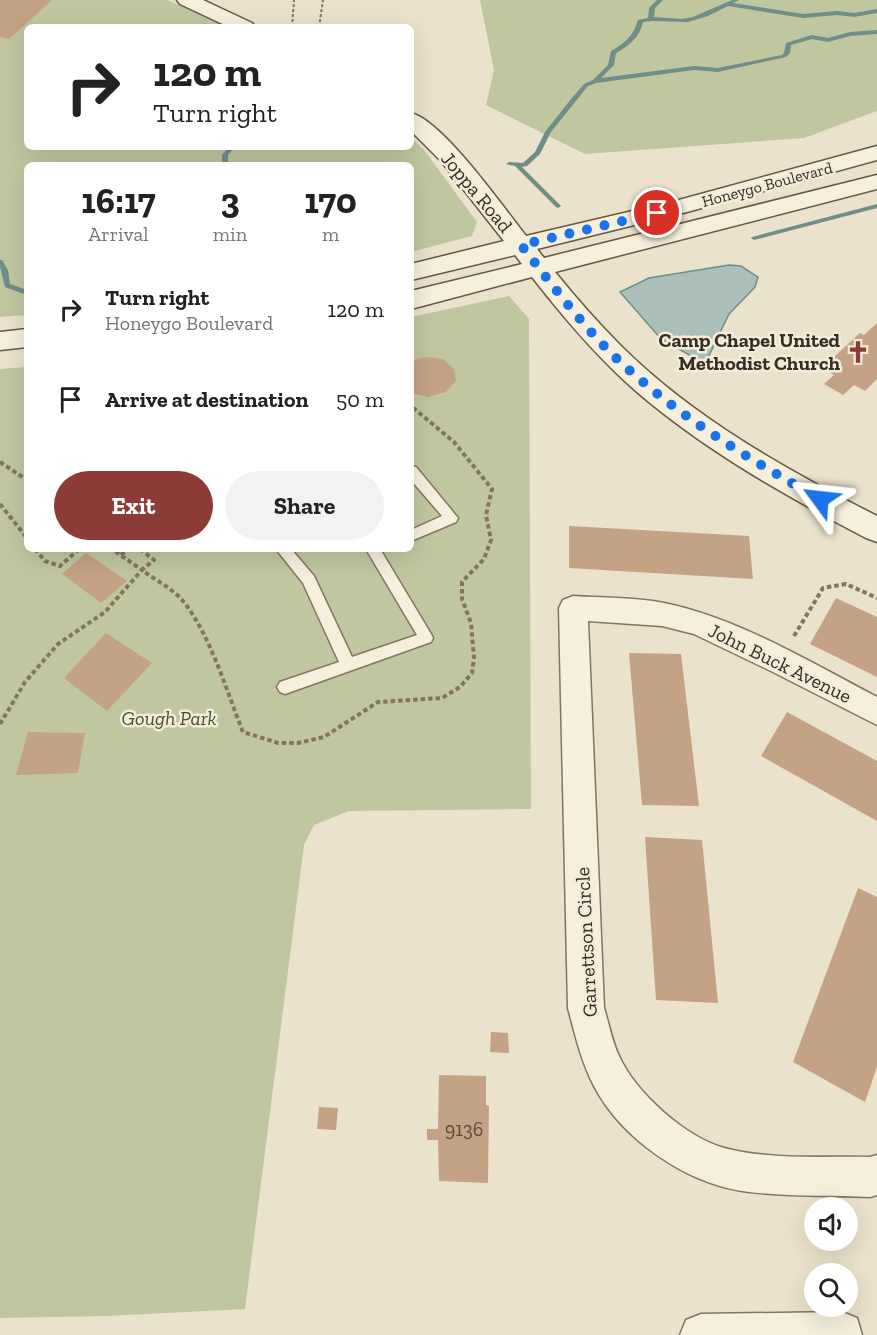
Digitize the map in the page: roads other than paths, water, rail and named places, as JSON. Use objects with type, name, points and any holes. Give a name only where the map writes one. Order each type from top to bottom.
[{"type":"main road","points":[[187,0],[239,24]]},
{"type":"main road","name":"Joppa Road","points":[[414,123],[453,161],[581,320],[613,355],[680,412],[746,456],[877,530]]},
{"type":"main road","name":"Honeygo Boulevard","points":[[414,271],[679,207],[877,153]]},
{"type":"main road","name":"Honeygo Boulevard","points":[[414,299],[877,182]]},
{"type":"street","name":"John Buck Avenue","points":[[573,608],[662,614],[700,624],[753,647],[877,712]]},
{"type":"street","name":"Garrettson Circle","points":[[573,608],[586,1008],[596,1047],[611,1080],[635,1111],[666,1137],[700,1158],[739,1171],[870,1177],[877,1175]]},
{"type":"street","points":[[701,1335],[843,1334]]},
{"type":"lane","points":[[414,475],[451,518],[414,535]]},
{"type":"lane","points":[[286,552],[309,580],[348,665]]},
{"type":"lane","points":[[285,687],[426,638],[378,552]]},
{"type":"water","points":[[729,265],[741,266],[758,277],[755,287],[729,314],[705,364],[661,339],[620,292],[649,278]]},
{"type":"waterway","points":[[651,18],[652,8],[660,0]]},
{"type":"waterway","points":[[728,4],[736,0]]},
{"type":"waterway","points":[[595,81],[611,65],[613,52],[634,36],[640,21],[694,19],[728,4]]},
{"type":"waterway","points":[[728,4],[803,16],[837,13],[854,15],[877,11]]},
{"type":"waterway","points":[[595,81],[694,68],[718,70],[784,56],[787,53],[788,44],[812,37],[828,40],[850,34],[877,32]]},
{"type":"waterway","points":[[509,164],[525,165],[538,153],[548,132],[573,100],[586,85],[595,81]]},
{"type":"waterway","points":[[225,162],[225,155],[229,150]]},
{"type":"waterway","points":[[517,165],[558,206]]},
{"type":"waterway","points":[[754,238],[877,206]]},
{"type":"waterway","points":[[0,262],[5,270],[7,285],[24,292]]},
{"type":"place","name":"Camp Chapel United Methodist Church","points":[[858,352]]},
{"type":"park label","name":"Gough Park","points":[[169,718]]}]
